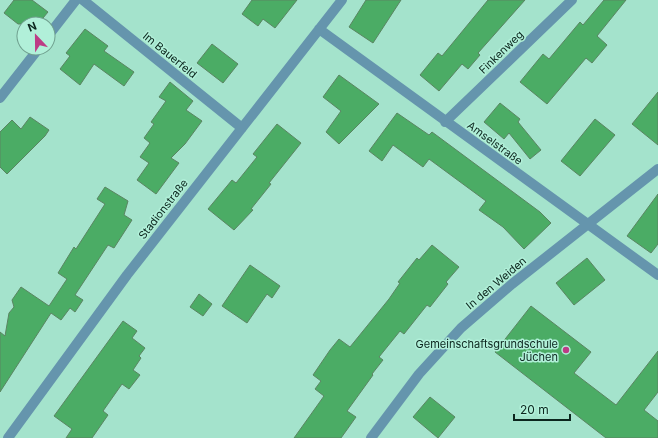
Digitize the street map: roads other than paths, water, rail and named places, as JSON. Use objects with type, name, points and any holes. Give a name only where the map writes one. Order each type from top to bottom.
[{"type":"street","points":[[56,26],[76,0]]},
{"type":"street","name":"Im Bauerfeld","points":[[82,0],[242,128]]},
{"type":"street","name":"Stadionstraße","points":[[8,438],[127,275],[342,0]]},
{"type":"street","name":"Finkenweg","points":[[446,122],[572,0]]},
{"type":"street","name":"Amselstraße","points":[[319,29],[658,276]]},
{"type":"street","points":[[0,98],[33,56]]},
{"type":"street","name":"In den Weiden","points":[[371,438],[419,374],[461,328],[512,284],[658,169]]},
{"type":"place","name":"Gemeinschaftsgrundschule Jüchen","points":[[566,350]]}]
